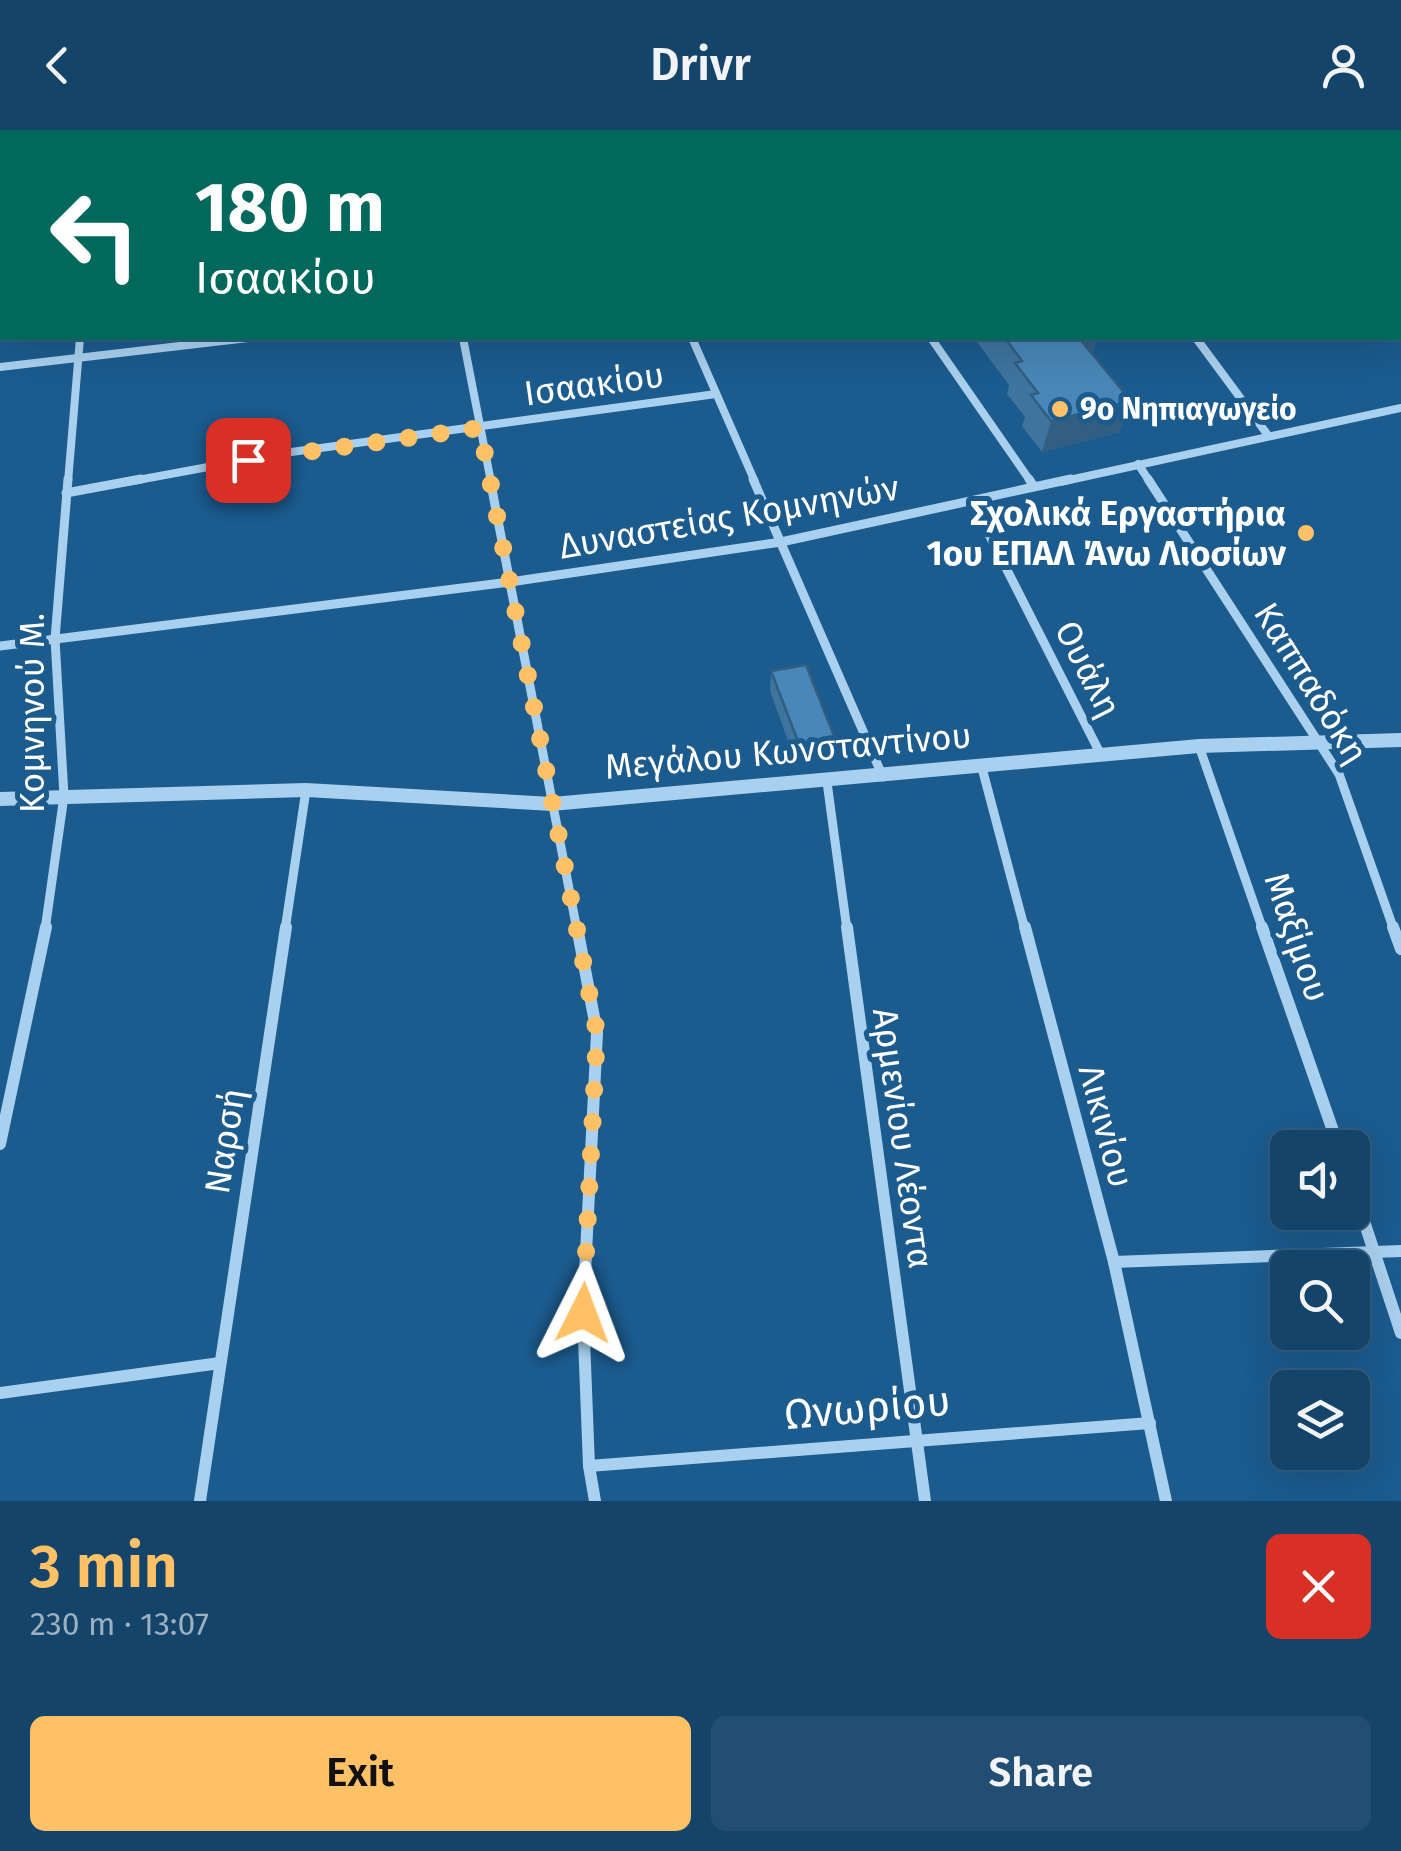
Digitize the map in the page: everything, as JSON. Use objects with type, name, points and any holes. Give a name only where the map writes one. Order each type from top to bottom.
[{"type":"street","name":"Κομνηνού Μ.","points":[[0,1144],[40,968],[64,796],[56,639],[80,340]]},
{"type":"street","points":[[0,366],[232,340]]},
{"type":"street","points":[[463,340],[597,1033],[583,1313],[594,1501]]},
{"type":"street","points":[[693,340],[883,777]]},
{"type":"street","points":[[932,340],[1033,485]]},
{"type":"street","points":[[1197,340],[1266,434]]},
{"type":"street","name":"Ισαακίου","points":[[66,494],[284,453],[716,394]]},
{"type":"street","name":"Δυναστείας Κομνηνών","points":[[0,646],[510,582],[781,542],[1266,434],[1401,408]]},
{"type":"street","name":"Καππαδόκη","points":[[1138,464],[1346,788],[1401,949]]},
{"type":"street","name":"Ουάλη","points":[[972,501],[1100,755]]},
{"type":"street","name":"Μεγάλου Κωνσταντίνου","points":[[0,799],[306,790],[552,804],[1199,746],[1401,740]]},
{"type":"street","name":"Μαξίμου","points":[[1199,746],[1333,1130]]},
{"type":"street","name":"Λικινίου","points":[[982,768],[1114,1262],[1166,1501]]},
{"type":"street","name":"Αρμενίου Λέοντα","points":[[827,782],[924,1501]]},
{"type":"street","name":"Ναρσή","points":[[200,1501],[306,790]]},
{"type":"street","points":[[1368,1230],[1401,1333]]},
{"type":"street","points":[[1114,1262],[1401,1251]]},
{"type":"street","points":[[0,1393],[220,1363]]},
{"type":"street","name":"Ωνωρίου","points":[[589,1466],[1150,1423]]},
{"type":"building","points":[[1006,340],[1081,340],[1131,401],[1051,421],[1031,395],[1038,393],[1015,363],[1022,361]]},
{"type":"building","points":[[806,665],[834,736],[799,744],[771,671]]},
{"type":"place","name":"9ο Νηπιαγωγείο","points":[[1060,409]]},
{"type":"place","name":"Σχολικά Εργαστήρια 1ου ΕΠΑΛ Άνω Λιοσίων","points":[[1306,533]]},
{"type":"route","points":[[248,460],[480,428],[597,1033],[583,1313]]}]
